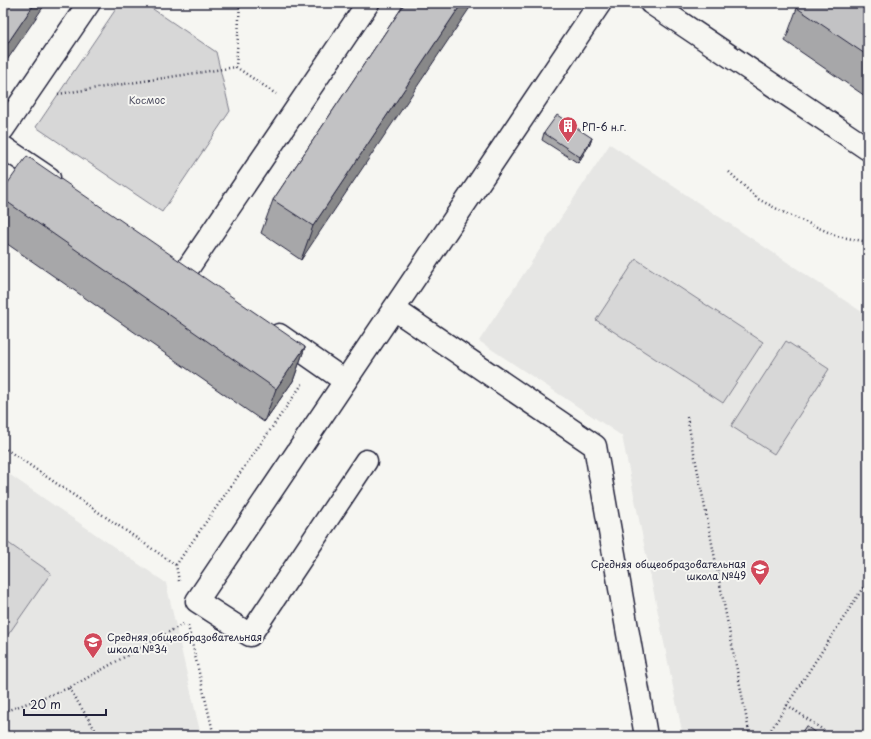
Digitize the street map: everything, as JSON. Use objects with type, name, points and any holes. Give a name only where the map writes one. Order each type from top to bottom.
[{"type":"lane","points":[[3,129],[89,3]]},
{"type":"lane","points":[[186,271],[368,3]]},
{"type":"lane","points":[[366,461],[250,635],[197,601],[600,3]]},
{"type":"lane","points":[[651,3],[868,149]]},
{"type":"lane","points":[[3,147],[68,191]]},
{"type":"lane","points":[[167,258],[205,284]]},
{"type":"lane","points":[[394,309],[595,446],[646,736]]},
{"type":"lane","points":[[263,324],[346,381]]},
{"type":"path","points":[[236,67],[240,3]]},
{"type":"path","points":[[29,91],[39,97],[236,67],[297,108]]},
{"type":"path","points":[[729,172],[758,199],[785,213],[837,236],[868,242]]},
{"type":"path","points":[[176,565],[306,379]]},
{"type":"path","points":[[687,417],[750,736]]},
{"type":"path","points":[[3,447],[176,565],[180,586]]},
{"type":"path","points":[[767,736],[868,580]]},
{"type":"path","points":[[3,712],[69,688],[187,622],[214,736]]},
{"type":"path","points":[[69,688],[99,736]]},
{"type":"path","points":[[787,705],[832,736]]},
{"type":"shaded area","name":"Средняя общеобразовательная школа №49","points":[[610,144],[868,316],[868,736],[683,736],[622,436],[479,341]]},
{"type":"shaded area","name":"Средняя общеобразовательная школа №34","points":[[3,470],[166,583],[201,736],[3,736]]},
{"type":"green space","name":"Космос","points":[[120,3],[144,3],[216,52],[230,111],[162,212],[36,127]]},
{"type":"green space","points":[[636,259],[763,342],[723,403],[596,320]]},
{"type":"green space","points":[[786,341],[829,369],[774,454],[731,426]]},
{"type":"green space","points":[[4,540],[51,573],[3,642],[3,541]]},
{"type":"building","points":[[3,3],[35,3],[3,50]]},
{"type":"building","points":[[405,3],[462,3],[313,226],[273,200]]},
{"type":"building","points":[[800,3],[868,3],[868,56],[797,8]]},
{"type":"building","name":"РП-6 н.г.","points":[[557,115],[592,138],[580,157],[544,133]]},
{"type":"building","points":[[27,156],[305,347],[276,389],[3,199],[3,190]]},
{"type":"building","points":[[806,726],[820,736],[799,736]]},
{"type":"place","name":"РП-6 н.г.","points":[[568,143]]},
{"type":"place","name":"Средняя общеобразовательная школа №49","points":[[760,586]]},
{"type":"place","name":"Средняя общеобразовательная школа №34","points":[[93,659]]}]
